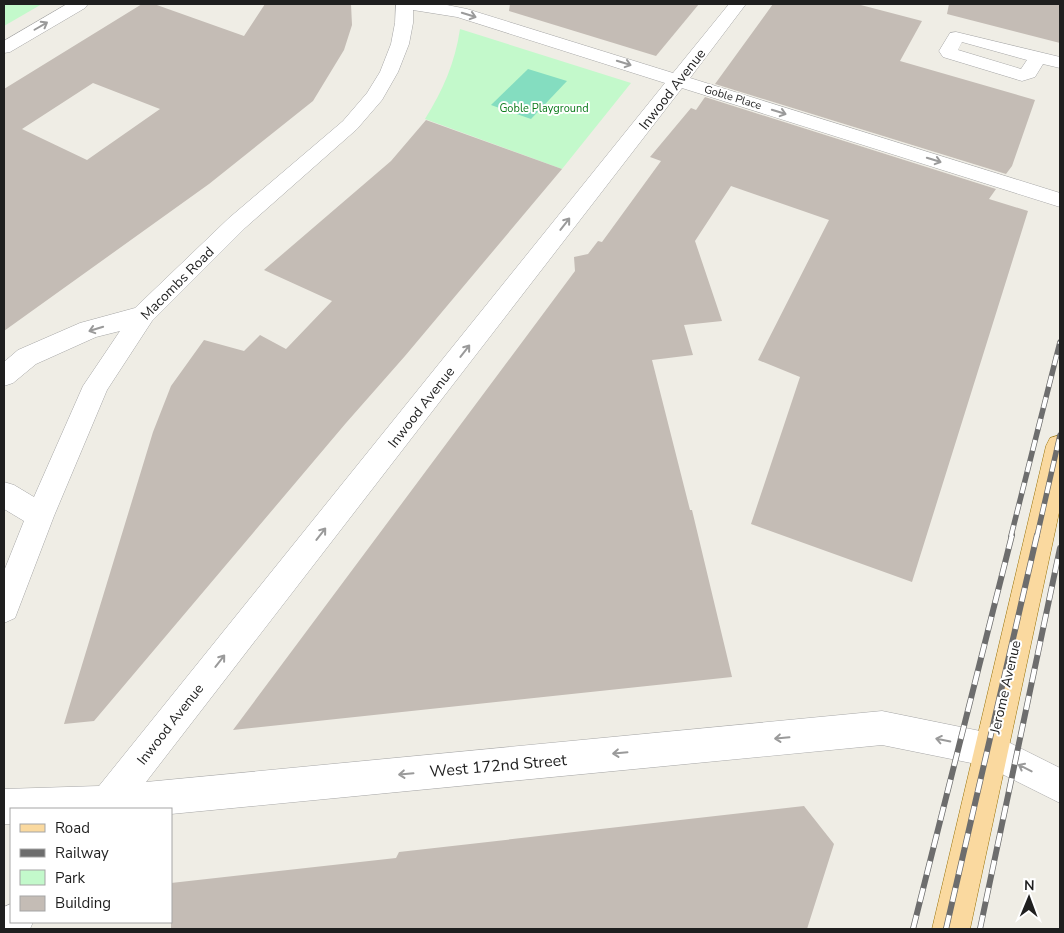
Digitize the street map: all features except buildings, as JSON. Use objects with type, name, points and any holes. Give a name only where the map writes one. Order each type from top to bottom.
[{"type":"main road","name":"Jerome Avenue","points":[[951,929],[1060,446]]},
{"type":"street","points":[[4,48],[79,4]]},
{"type":"street","name":"Goble Place","points":[[404,4],[427,6],[461,13],[1060,200]]},
{"type":"street","name":"Macombs Road","points":[[4,608],[40,516],[96,386],[143,315],[237,223],[350,125],[374,96],[389,72],[400,44],[404,23],[404,4]]},
{"type":"street","name":"Inwood Avenue","points":[[106,806],[738,4]]},
{"type":"street","points":[[1037,58],[1060,64]]},
{"type":"street","points":[[4,376],[27,357],[89,330],[143,315]]},
{"type":"street","points":[[4,494],[40,516]]},
{"type":"street","name":"West 172nd Street","points":[[4,807],[106,806],[882,728],[990,750],[1060,786]]},
{"type":"green space","points":[[4,4],[42,4],[4,26]]},
{"type":"green space","name":"Goble Playground","points":[[460,29],[631,83],[562,169],[425,119],[447,76],[455,53]]},
{"type":"green space","points":[[528,69],[567,81],[531,119],[491,105]]},
{"type":"railway","points":[[1011,536],[1060,342]]},
{"type":"railway","points":[[1037,536],[1060,435]]},
{"type":"railway","points":[[913,929],[1012,535]]},
{"type":"railway","points":[[946,929],[1037,535]]},
{"type":"railway","points":[[980,929],[1060,548]]}]
